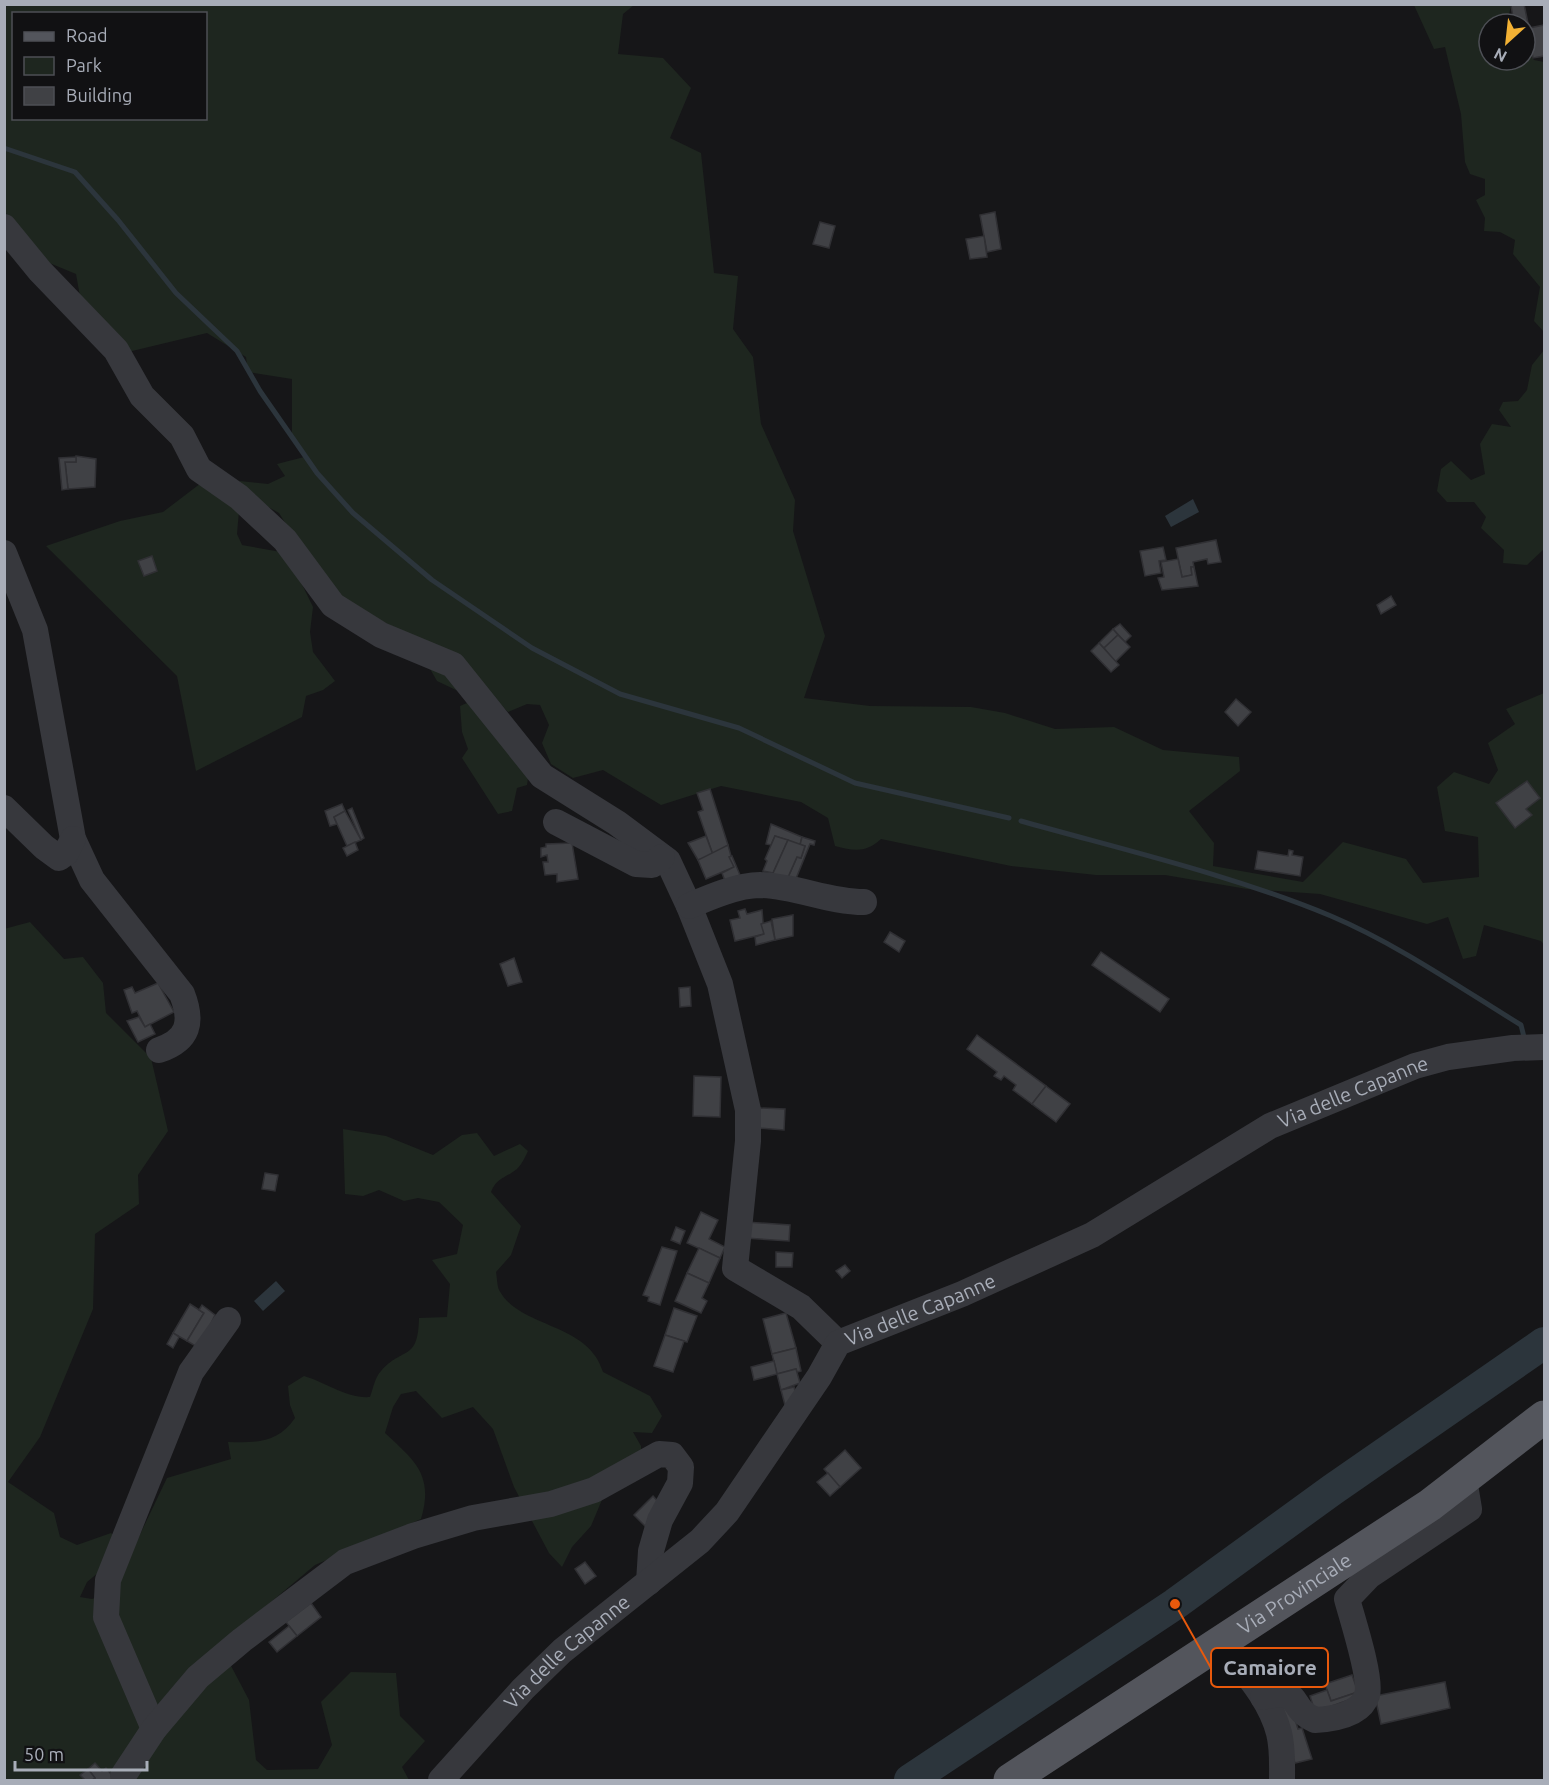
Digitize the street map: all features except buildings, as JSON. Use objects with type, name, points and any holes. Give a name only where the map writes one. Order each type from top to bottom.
[{"type":"main road","name":"Via Provinciale","points":[[1010,1780],[1430,1505],[1545,1417]]},
{"type":"street","points":[[4,227],[40,271],[116,350],[142,396],[182,436],[199,469],[239,497],[285,540],[333,606],[381,635],[453,665],[542,776],[617,823],[668,861],[689,906],[720,984],[748,1110],[748,1141],[735,1268],[801,1306],[838,1343]]},
{"type":"street","points":[[4,553],[35,630],[73,839],[92,880],[182,994],[190,1014],[184,1034],[174,1046],[159,1050]]},
{"type":"street","points":[[4,808],[44,848],[59,858],[66,853],[73,839]]},
{"type":"street","points":[[556,822],[636,864],[652,865],[662,857]]},
{"type":"street","points":[[689,906],[758,885],[812,893],[840,902],[864,902]]},
{"type":"street","name":"Via delle Capanne","points":[[441,1780],[523,1689],[562,1651],[700,1541],[727,1512],[813,1385],[838,1343],[962,1294],[1092,1236],[1270,1126],[1415,1066],[1448,1057],[1513,1048],[1545,1047]]},
{"type":"street","points":[[154,1729],[106,1617],[108,1580],[191,1372],[228,1320]]},
{"type":"street","points":[[123,1776],[154,1729],[198,1677],[242,1640],[345,1562],[413,1536],[473,1518],[551,1504],[594,1490],[658,1455],[672,1455],[681,1467],[680,1483],[660,1520],[651,1551],[650,1582]]},
{"type":"street","points":[[1263,1696],[1284,1692],[1292,1696],[1299,1709],[1315,1720],[1342,1716],[1363,1704],[1368,1694],[1366,1676],[1347,1599],[1369,1576],[1469,1509],[1464,1479]]},
{"type":"street","points":[[1222,1641],[1263,1696],[1279,1732],[1282,1780]]},
{"type":"green space","points":[[4,5],[634,5],[623,14],[618,54],[663,58],[691,88],[670,138],[701,153],[714,273],[738,276],[733,329],[753,357],[761,424],[795,500],[793,531],[825,636],[804,698],[870,706],[971,707],[1005,713],[1055,729],[1114,727],[1163,750],[1239,757],[1240,771],[1189,811],[1214,843],[1213,866],[1303,882],[1343,842],[1406,859],[1423,883],[1479,877],[1478,837],[1445,831],[1437,787],[1454,772],[1489,784],[1498,770],[1488,743],[1515,724],[1506,709],[1544,693],[1544,945],[1541,941],[1484,925],[1476,956],[1463,959],[1448,917],[1427,924],[1320,894],[1247,889],[1165,875],[1096,875],[1011,866],[881,839],[865,849],[848,849],[835,846],[828,818],[801,802],[721,786],[661,805],[603,770],[573,778],[551,764],[542,743],[549,725],[540,705],[527,704],[508,712],[476,679],[458,691],[437,681],[411,636],[330,594],[279,513],[240,491],[240,481],[268,484],[285,476],[277,464],[308,456],[292,439],[292,379],[248,372],[246,357],[207,333],[128,352],[81,302],[76,274],[47,262],[5,212]]},
{"type":"green space","points":[[1414,5],[1511,5],[1510,12],[1477,12],[1477,72],[1537,72],[1537,61],[1544,62],[1544,332],[1534,321],[1540,287],[1513,254],[1515,240],[1500,232],[1484,231],[1485,218],[1476,200],[1485,195],[1485,179],[1470,174],[1465,162],[1461,114],[1445,47],[1434,49]]},
{"type":"green space","points":[[1544,350],[1544,549],[1527,565],[1503,563],[1504,550],[1481,528],[1486,517],[1474,502],[1447,502],[1437,491],[1441,469],[1451,461],[1471,480],[1485,474],[1480,444],[1492,424],[1511,427],[1499,410],[1503,402],[1518,401],[1527,390],[1532,365]]},
{"type":"green space","points":[[205,480],[239,511],[237,534],[242,545],[281,552],[295,570],[313,607],[310,632],[313,652],[335,681],[323,690],[306,696],[302,717],[196,771],[177,676],[46,546],[120,521],[163,512]]},
{"type":"green space","points":[[467,703],[490,706],[529,771],[527,785],[517,788],[512,811],[498,814],[462,758],[468,749],[462,732],[460,706]]},
{"type":"green space","points":[[30,922],[64,959],[83,957],[103,983],[106,1013],[151,1058],[168,1131],[138,1175],[139,1204],[95,1234],[93,1309],[40,1437],[8,1482],[54,1513],[60,1537],[77,1545],[111,1533],[128,1548],[87,1582],[80,1597],[92,1599],[113,1591],[167,1478],[231,1459],[228,1442],[266,1440],[281,1432],[295,1418],[290,1405],[288,1386],[304,1376],[345,1393],[370,1397],[381,1371],[412,1348],[416,1341],[419,1318],[447,1317],[450,1284],[432,1260],[457,1254],[463,1225],[439,1202],[418,1198],[404,1201],[379,1190],[363,1196],[345,1194],[343,1129],[386,1136],[433,1155],[462,1135],[477,1133],[494,1156],[520,1144],[528,1151],[519,1167],[499,1181],[491,1192],[521,1226],[511,1255],[496,1272],[499,1290],[509,1303],[522,1312],[569,1334],[583,1344],[595,1356],[603,1372],[650,1396],[662,1416],[652,1433],[633,1432],[641,1446],[642,1470],[604,1495],[591,1526],[572,1547],[562,1567],[549,1553],[514,1487],[493,1429],[473,1407],[442,1418],[416,1391],[401,1394],[393,1407],[385,1433],[405,1452],[419,1470],[425,1491],[421,1519],[315,1565],[220,1645],[249,1700],[256,1760],[267,1770],[318,1769],[332,1745],[321,1702],[351,1672],[396,1673],[400,1716],[425,1741],[402,1767],[409,1780],[5,1780],[4,929]]},
{"type":"shaded area","points":[[1193,499],[1199,512],[1171,527],[1165,516]]},
{"type":"shaded area","points":[[276,1281],[285,1291],[263,1311],[254,1301]]},
{"type":"waterway","points":[[4,148],[75,172],[118,220],[176,293],[237,351],[260,391],[317,473],[353,513],[432,580],[532,648],[620,694],[739,728],[855,783],[1009,818]]},
{"type":"waterway","points":[[1021,821],[1217,876],[1331,916],[1404,953],[1521,1025],[1525,1041]]},
{"type":"waterway","points":[[910,1780],[1175,1604],[1332,1490],[1544,1343]]},
{"type":"place","name":"Camaiore","points":[[1175,1604]]}]
